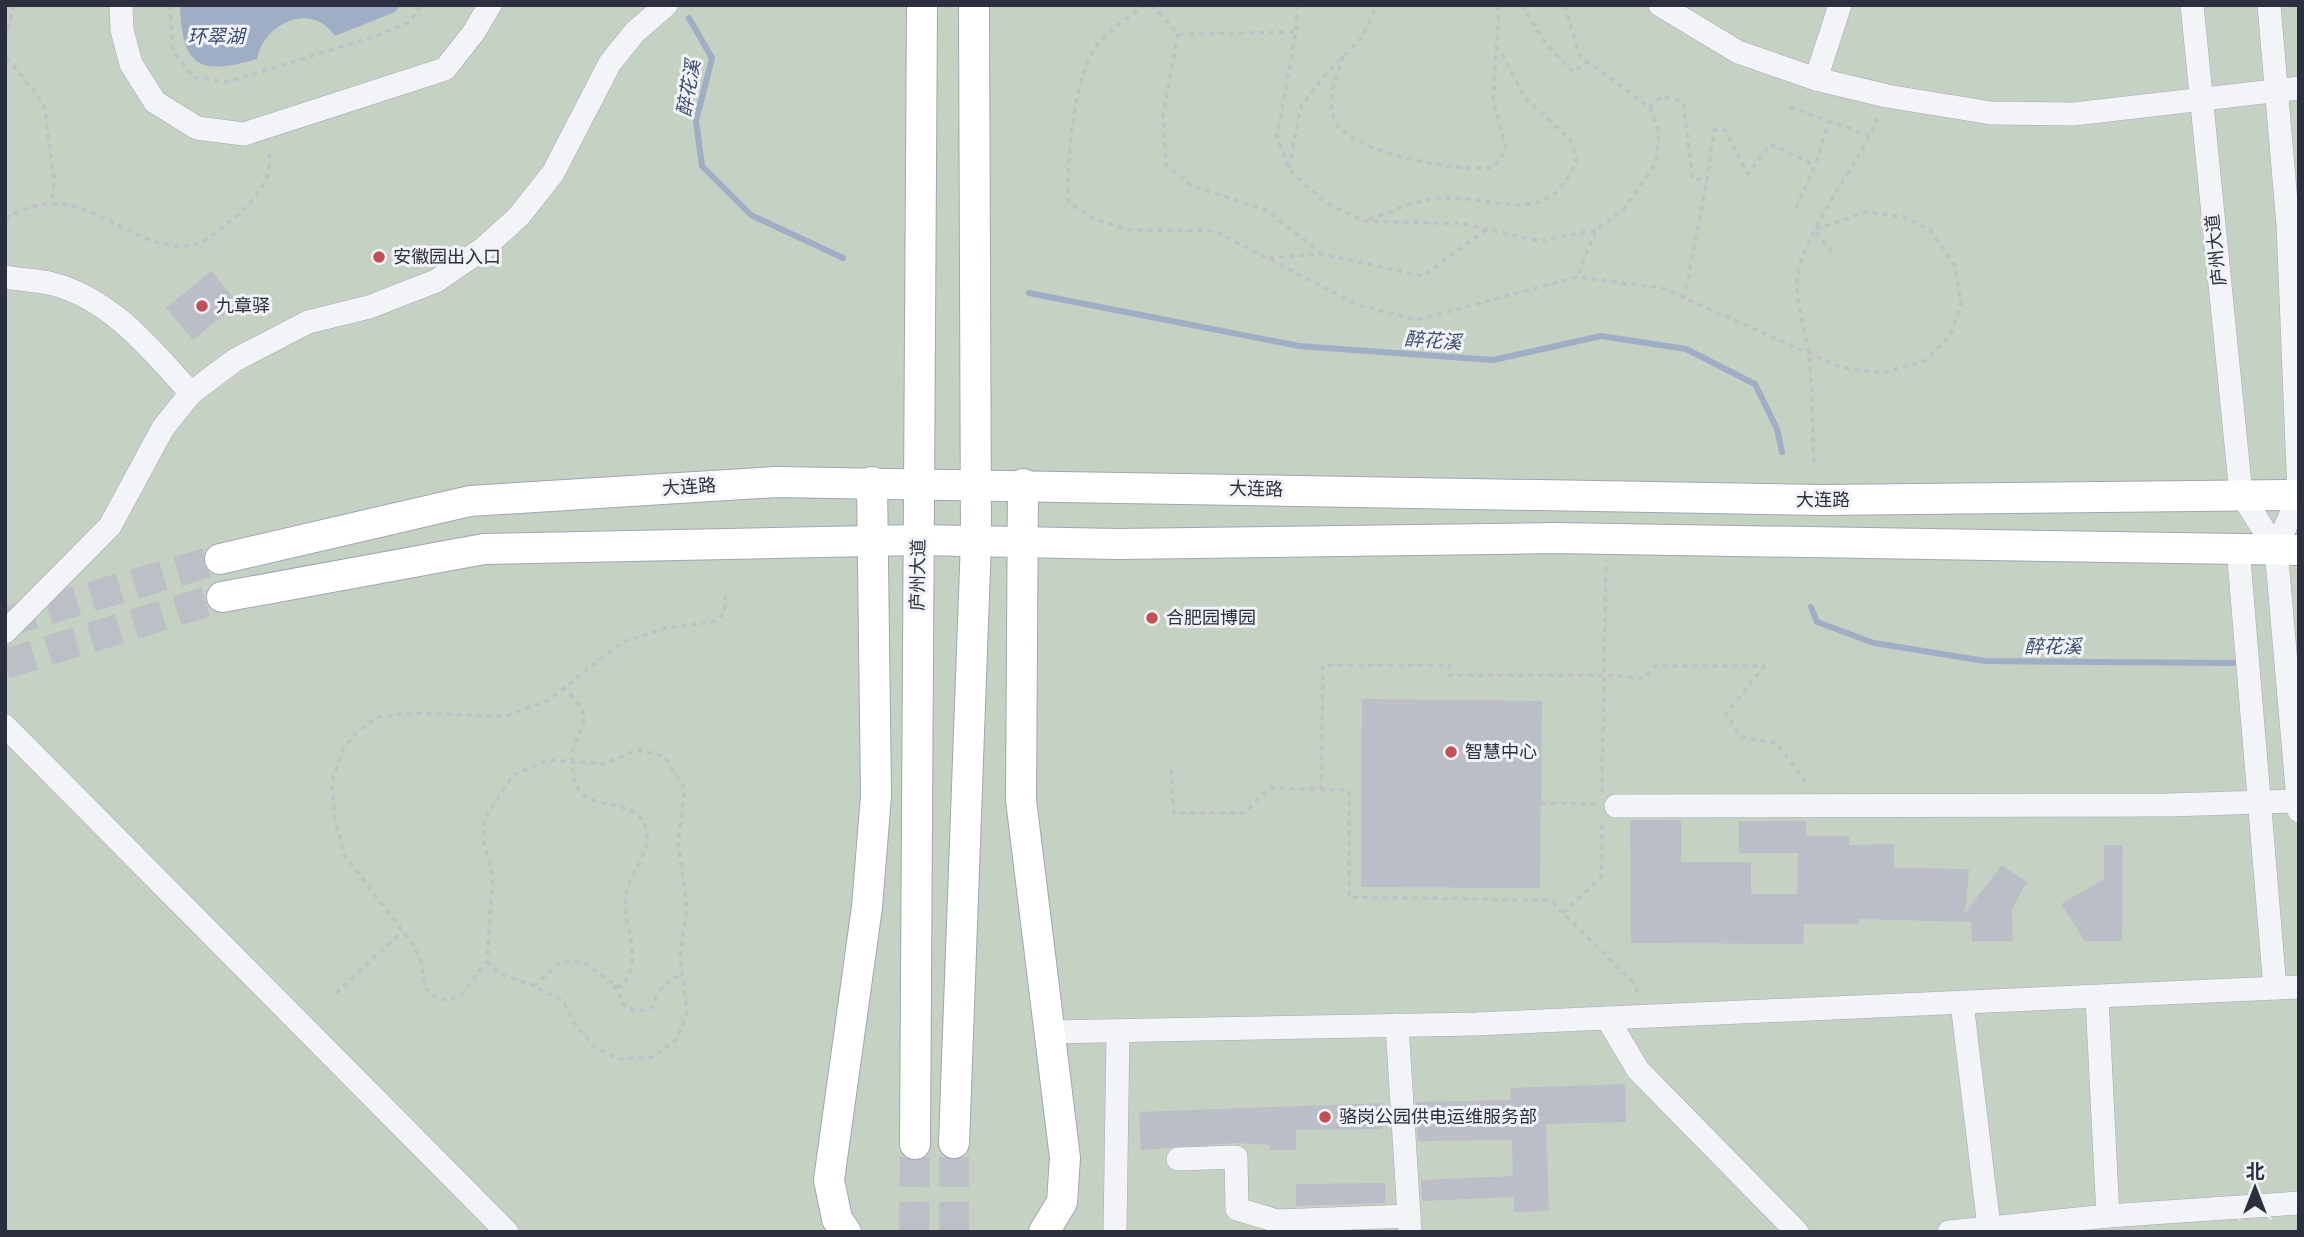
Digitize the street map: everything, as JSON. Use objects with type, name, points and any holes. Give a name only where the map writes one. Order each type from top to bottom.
[{"type":"main road","name":"庐州大道","points":[[915,1144],[922,5]]},
{"type":"main road","points":[[954,1143],[976,541],[974,5]]},
{"type":"main road","name":"大连路","points":[[220,559],[470,501],[776,482],[920,482],[1822,500],[2299,495]]},
{"type":"main road","points":[[846,1232],[837,1219],[829,1180],[843,1064],[867,907],[876,796],[875,542],[872,482]]},
{"type":"main road","points":[[1023,484],[1021,800],[1065,1180],[1062,1202],[1044,1232]]},
{"type":"main road","points":[[222,597],[484,549],[918,540],[1021,544],[1606,538],[2288,549]]},
{"type":"street","points":[[121,5],[122,30],[131,64],[155,102],[197,128],[244,134],[445,69],[490,5]]},
{"type":"street","points":[[5,632],[110,526],[163,428],[191,393],[235,360],[308,322],[369,307],[436,281],[484,248],[519,216],[553,173],[610,63],[635,32],[666,5]]},
{"type":"street","points":[[1660,5],[1738,52],[1816,79],[1887,96],[1991,113],[2074,114],[2299,88]]},
{"type":"street","points":[[1816,79],[1840,5]]},
{"type":"street","name":"庐州大道","points":[[2192,5],[2241,494]]},
{"type":"street","points":[[2269,5],[2288,225],[2299,495],[2288,549],[2299,811]]},
{"type":"street","points":[[5,277],[54,284],[88,298],[129,326],[191,393]]},
{"type":"street","points":[[2241,494],[2288,549]]},
{"type":"street","points":[[2238,548],[2275,988]]},
{"type":"street","points":[[5,726],[508,1232]]},
{"type":"street","points":[[1609,811],[2298,801]]},
{"type":"street","points":[[1048,1032],[1397,1026],[2096,998],[2299,987]]},
{"type":"street","points":[[2096,998],[2108,1216]]},
{"type":"street","points":[[1962,1003],[1989,1227]]},
{"type":"street","points":[[1606,1018],[1638,1070],[1797,1232]]},
{"type":"street","points":[[1178,1159],[1236,1157],[1237,1209],[1277,1221],[1409,1224],[1397,1026]]},
{"type":"street","points":[[1115,1232],[1118,1031]]},
{"type":"street","points":[[1949,1232],[2108,1216],[2299,1203]]},
{"type":"path","points":[[5,38],[14,5]]},
{"type":"path","points":[[170,5],[173,51],[192,77],[227,82],[373,37],[410,22],[421,5]]},
{"type":"path","points":[[1145,5],[1095,47],[1081,88],[1066,166],[1069,203],[1096,220],[1131,230],[1215,231],[1358,305],[1417,320],[1577,277],[1662,288],[1840,367],[1882,373],[1925,361],[1950,336],[1961,303],[1955,265],[1930,230],[1904,217],[1866,212],[1814,230]]},
{"type":"path","points":[[1152,5],[1178,34],[1296,32]]},
{"type":"path","points":[[1297,5],[1296,32],[1277,136],[1289,170],[1325,203],[1364,221],[1464,224],[1539,241],[1596,230],[1625,209],[1656,163],[1659,133],[1649,107],[1579,55],[1565,5]]},
{"type":"path","points":[[1289,170],[1301,106],[1361,39],[1377,5]]},
{"type":"path","points":[[1343,56],[1330,99],[1334,121],[1347,135],[1377,149],[1410,158],[1480,170],[1494,167],[1506,149],[1493,99],[1493,71],[1499,47],[1499,10],[1495,5]]},
{"type":"path","points":[[1521,5],[1547,46],[1573,72],[1589,62]]},
{"type":"path","points":[[1178,34],[1163,115],[1166,165],[1192,186],[1268,211],[1322,254]]},
{"type":"path","points":[[1364,221],[1431,199],[1481,200],[1519,207],[1537,204],[1556,194],[1568,180],[1577,160],[1570,139],[1525,98],[1499,47]]},
{"type":"path","points":[[5,61],[11,62],[44,104],[54,179],[52,204]]},
{"type":"path","points":[[1649,107],[1662,96],[1683,102],[1693,179],[1707,180]]},
{"type":"path","points":[[1814,462],[1808,355],[1797,294],[1800,263],[1814,230],[1871,136],[1887,96]]},
{"type":"path","points":[[1790,107],[1871,136]]},
{"type":"path","points":[[1796,208],[1815,165],[1829,121]]},
{"type":"path","points":[[5,219],[26,205],[52,204],[95,212],[162,246],[199,244],[244,210],[267,182],[271,164],[265,128]]},
{"type":"path","points":[[1684,299],[1714,130],[1725,130],[1748,174],[1770,144],[1815,165]]},
{"type":"path","points":[[1266,259],[1322,254],[1423,276],[1487,229]]},
{"type":"path","points":[[1577,277],[1596,230]]},
{"type":"path","points":[[1814,230],[1835,256]]},
{"type":"path","points":[[1541,803],[1602,804],[1606,538]]},
{"type":"path","points":[[487,961],[498,973],[564,1001],[576,1024],[594,1047],[618,1059],[653,1057],[677,1038],[687,1013],[680,954],[687,909],[678,842],[685,789],[664,756],[637,750],[604,764],[549,760],[513,775],[484,819],[484,842],[493,877],[487,961],[464,992],[452,999],[439,1000],[425,988],[421,961],[403,931],[345,856],[335,820],[332,781],[342,751],[356,733],[376,717],[412,713],[506,716],[549,700],[622,642],[666,628],[713,622],[725,613],[725,591]]},
{"type":"path","points":[[1321,790],[1323,665],[1449,665],[1449,675],[1604,675],[1644,678],[1655,666],[1764,666],[1726,714],[1741,737],[1776,743],[1810,787],[1811,806]]},
{"type":"path","points":[[563,687],[583,712],[583,724],[572,751],[574,780],[584,796],[604,805],[619,803],[633,809],[646,826],[645,847],[627,888],[624,913],[634,965],[621,986],[614,985]]},
{"type":"path","points":[[1171,769],[1174,813],[1244,813],[1270,788],[1349,790],[1349,897],[1550,900],[1634,983],[1647,1017]]},
{"type":"path","points":[[1563,913],[1601,877],[1609,811]]},
{"type":"path","points":[[336,993],[403,931]]},
{"type":"path","points":[[534,986],[560,962],[584,962],[614,985],[625,1007],[639,1012],[652,1007],[657,993],[667,980],[681,975]]},
{"type":"green space","name":"合肥园博园","points":[[5,5],[2299,5],[2299,1232],[5,1232]]},
{"type":"water","name":"环翠湖","points":[[180,5],[401,5],[395,12],[335,36],[325,25],[314,19],[289,21],[268,36],[257,59],[237,64],[208,66],[198,62],[190,54],[185,42]]},
{"type":"building","name":"九章驿","points":[[211,271],[238,303],[193,340],[166,308]]},
{"type":"building","name":"智慧中心","points":[[1362,699],[1542,701],[1540,888],[1361,887]]},
{"type":"building","points":[[1630,820],[1681,820],[1681,862],[1751,862],[1751,894],[1797,894],[1798,853],[1739,853],[1739,821],[1806,821],[1806,836],[1849,836],[1849,845],[1894,844],[1894,868],[1969,869],[1965,913],[2002,865],[2027,882],[2012,909],[2013,941],[1972,941],[1971,922],[1859,919],[1859,924],[1804,924],[1803,944],[1631,943]]},
{"type":"building","points":[[2104,845],[2123,845],[2122,941],[2085,941],[2061,904],[2104,879]]},
{"type":"building","points":[[1625,1084],[1626,1122],[1546,1124],[1549,1211],[1514,1212],[1514,1197],[1422,1201],[1421,1180],[1513,1176],[1512,1140],[1418,1141],[1416,1102],[1511,1100],[1510,1088]]},
{"type":"building","points":[[1382,1103],[1382,1129],[1296,1130],[1296,1150],[1270,1150],[1270,1145],[1236,1143],[1141,1150],[1139,1112]]},
{"type":"building","points":[[1385,1183],[1385,1203],[1296,1206],[1296,1184]]},
{"type":"waterway","name":"醉花溪","points":[[689,18],[712,58],[696,121],[702,166],[751,215],[843,258]]},
{"type":"waterway","name":"醉花溪","points":[[1029,293],[1299,346],[1493,360],[1601,336],[1686,349],[1755,384],[1777,429],[1782,452]]},
{"type":"waterway","name":"醉花溪","points":[[1811,607],[1817,622],[1874,643],[1985,661],[2233,663]]},
{"type":"tunnel","points":[[5,622],[220,559]]},
{"type":"tunnel","points":[[5,664],[222,597]]},
{"type":"tunnel","points":[[954,1143],[954,1232]]},
{"type":"tunnel","points":[[914,1232],[915,1144]]},
{"type":"place","name":"安徽园出入口","points":[[379,257]]},
{"type":"place","name":"九章驿","points":[[202,306]]},
{"type":"place","name":"合肥园博园","points":[[1152,618]]},
{"type":"place","name":"智慧中心","points":[[1451,752]]},
{"type":"place","name":"骆岗公园供电运维服务部","points":[[1325,1117]]}]
